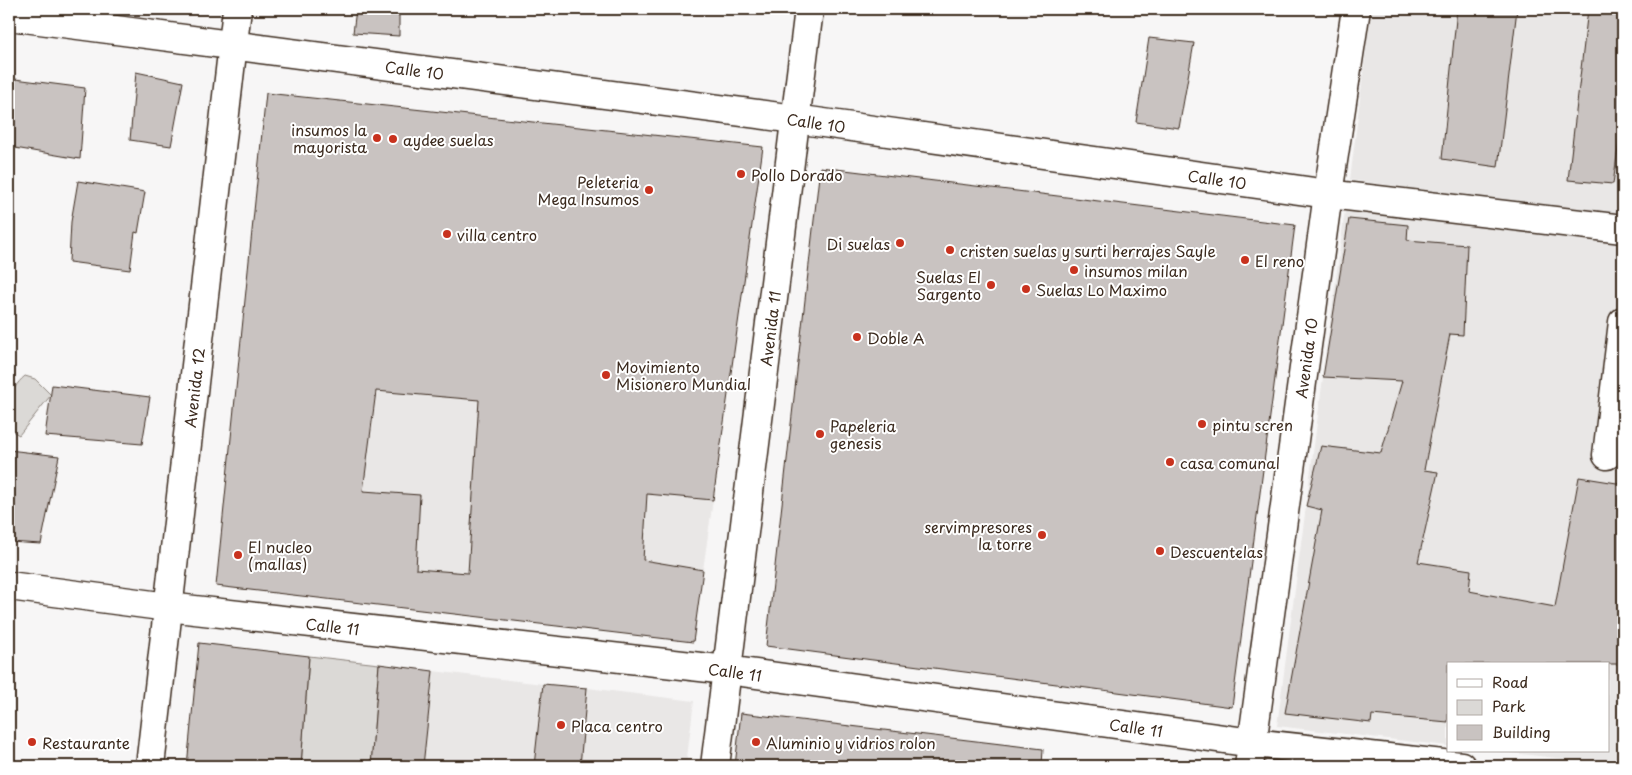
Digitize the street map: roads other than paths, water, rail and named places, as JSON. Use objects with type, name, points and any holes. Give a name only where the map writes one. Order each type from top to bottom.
[{"type":"street","name":"Avenida 12","points":[[150,766],[238,9]]},
{"type":"street","name":"Avenida 11","points":[[715,766],[809,9]]},
{"type":"street","name":"Avenida 10","points":[[1251,754],[1328,194],[1356,9]]},
{"type":"street","name":"Calle 10","points":[[9,16],[795,119],[1328,194],[1623,229]]},
{"type":"street","points":[[1607,455],[1623,322]]},
{"type":"street","name":"Calle 11","points":[[9,586],[168,607],[727,670],[1251,754],[1461,766]]},
{"type":"place","name":"insumos la mayorista","points":[[377,138]]},
{"type":"place","name":"aydee suelas","points":[[393,139]]},
{"type":"place","name":"Pollo Dorado","points":[[741,174]]},
{"type":"place","name":"Peleteria Mega Insumos","points":[[649,190]]},
{"type":"place","name":"villa centro","points":[[447,234]]},
{"type":"place","name":"Di suelas","points":[[900,243]]},
{"type":"place","name":"cristen suelas y surti herrajes Sayle","points":[[950,250]]},
{"type":"place","name":"El reno","points":[[1245,260]]},
{"type":"place","name":"insumos milan","points":[[1074,270]]},
{"type":"place","name":"Suelas El Sargento","points":[[991,285]]},
{"type":"place","name":"Suelas Lo Maximo","points":[[1026,289]]},
{"type":"place","name":"Doble A","points":[[857,337]]},
{"type":"place","name":"Movimiento Misionero Mundial","points":[[606,375]]},
{"type":"place","name":"pintu scren","points":[[1202,424]]},
{"type":"place","name":"Papeleria genesis","points":[[820,434]]},
{"type":"place","name":"casa comunal","points":[[1170,462]]},
{"type":"place","name":"servimpresores la torre","points":[[1042,535]]},
{"type":"place","name":"Descuentelas","points":[[1160,551]]},
{"type":"place","name":"El nucleo (mallas)","points":[[238,555]]},
{"type":"place","name":"Placa centro","points":[[561,725]]},
{"type":"place","name":"Restaurante","points":[[32,742]]},
{"type":"place","name":"Aluminio y vidrios rolon","points":[[756,742]]}]
